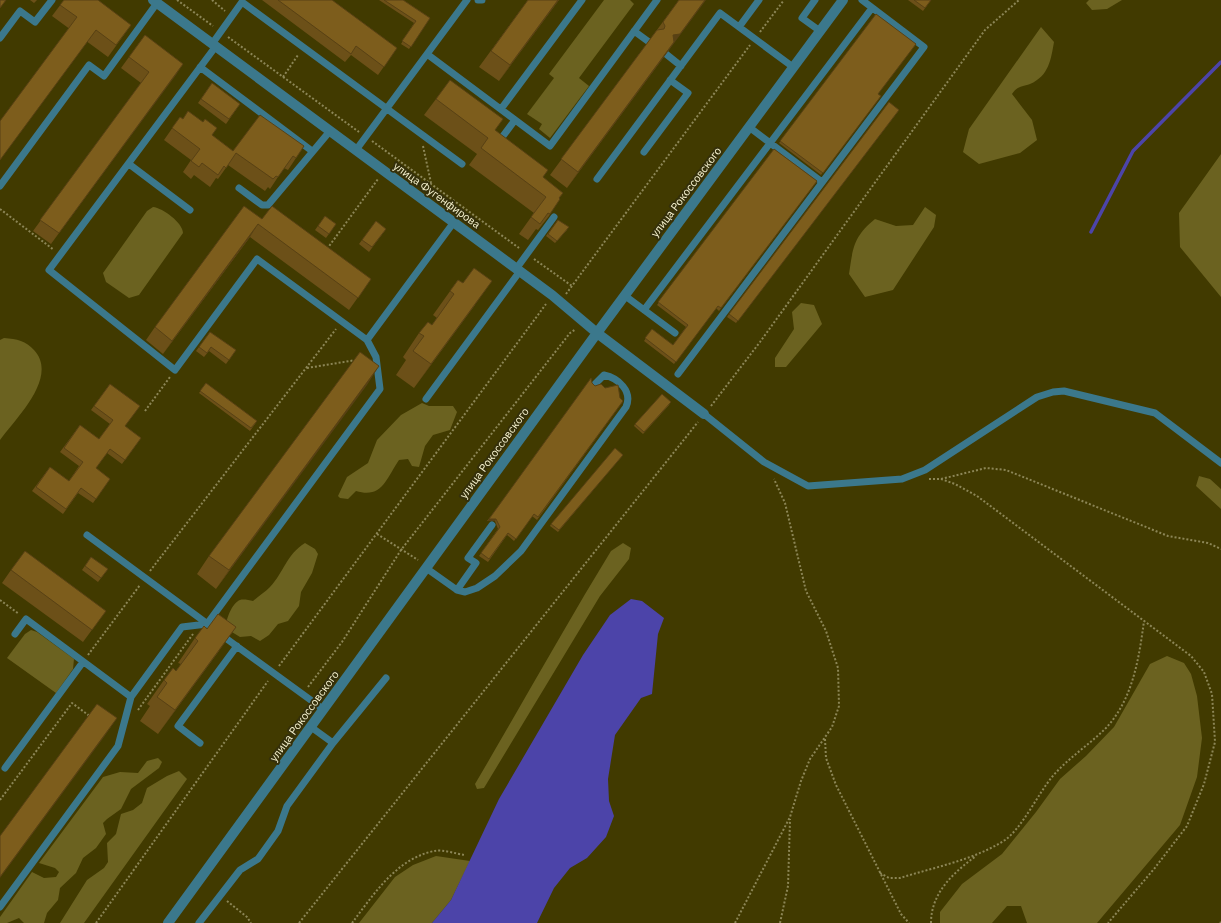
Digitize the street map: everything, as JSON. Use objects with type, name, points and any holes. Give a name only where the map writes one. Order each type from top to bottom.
[{"type":"street","name":"улица Рокоссовского","points":[[168,923],[624,295],[843,0]]},
{"type":"street","name":"улица Фугенфирова","points":[[155,2],[518,270],[597,333],[704,414]]},
{"type":"lane","points":[[0,38],[20,11],[35,22],[52,0]]},
{"type":"lane","points":[[356,150],[467,0]]},
{"type":"lane","points":[[501,109],[582,0]]},
{"type":"lane","points":[[427,54],[550,146],[657,0]]},
{"type":"lane","points":[[739,27],[759,0]]},
{"type":"lane","points":[[815,0],[802,18],[820,31]]},
{"type":"lane","points":[[678,374],[924,47],[862,0]]},
{"type":"lane","points":[[0,907],[118,746],[131,697],[182,627],[207,624],[380,389],[376,357],[367,340],[257,259],[175,370],[49,270],[62,255],[200,68],[221,32],[243,1],[304,48],[462,164]]},
{"type":"lane","points":[[0,186],[89,65],[104,76],[155,2]]},
{"type":"lane","points":[[644,310],[872,8]]},
{"type":"lane","points":[[597,179],[720,13],[793,67]]},
{"type":"lane","points":[[634,31],[649,42]]},
{"type":"lane","points":[[666,54],[681,66]]},
{"type":"lane","points":[[200,68],[312,151]]},
{"type":"lane","points":[[644,152],[688,93],[670,80]]},
{"type":"lane","points":[[500,140],[515,120]]},
{"type":"lane","points":[[749,127],[822,182]]},
{"type":"lane","points":[[239,188],[262,205],[268,205],[330,131]]},
{"type":"lane","points":[[129,164],[190,210]]},
{"type":"lane","points":[[426,398],[518,270],[554,217]]},
{"type":"lane","points":[[367,340],[454,222]]},
{"type":"lane","points":[[624,295],[675,334]]},
{"type":"lane","points":[[427,567],[457,590],[465,592],[477,588],[495,576],[521,551],[626,406],[628,395],[621,383],[610,376],[604,375],[595,384]]},
{"type":"lane","points":[[704,414],[764,462],[808,486],[902,479],[925,470],[1037,397],[1053,392],[1064,391],[1155,413],[1221,462]]},
{"type":"lane","points":[[457,590],[476,563],[468,558],[492,525]]},
{"type":"lane","points":[[87,535],[323,709]]},
{"type":"lane","points":[[15,634],[26,620],[131,697]]},
{"type":"lane","points":[[200,742],[178,726],[237,646]]},
{"type":"lane","points":[[5,768],[83,662]]},
{"type":"lane","points":[[199,923],[240,870],[258,859],[278,831],[287,806],[333,743],[386,678]]},
{"type":"lane","points":[[311,727],[333,743]]},
{"type":"path","points":[[177,0],[572,286]]},
{"type":"path","points":[[212,0],[232,17]]},
{"type":"path","points":[[96,923],[274,673],[377,534],[556,299],[572,286],[784,0]]},
{"type":"path","points":[[299,923],[760,342],[985,30],[1019,0]]},
{"type":"path","points":[[283,77],[304,48]]},
{"type":"path","points":[[420,133],[431,184]]},
{"type":"path","points":[[325,252],[379,178]]},
{"type":"path","points":[[0,209],[62,255]]},
{"type":"path","points":[[83,662],[145,578],[341,321]]},
{"type":"path","points":[[302,694],[342,642],[402,550],[570,333],[584,322]]},
{"type":"path","points":[[306,368],[376,357]]},
{"type":"path","points":[[145,412],[175,370]]},
{"type":"path","points":[[735,923],[790,818],[801,781],[810,759],[832,727],[839,706],[838,668],[826,631],[806,591],[784,503],[776,481],[764,462]]},
{"type":"path","points":[[925,479],[941,479],[986,468],[1006,470],[1168,536],[1208,543],[1221,549]]},
{"type":"path","points":[[941,479],[955,484],[977,496],[1191,656],[1204,672],[1212,694],[1214,742],[1204,784],[1187,826],[1154,869],[1108,923]]},
{"type":"path","points":[[377,534],[427,567]]},
{"type":"path","points":[[0,600],[26,620]]},
{"type":"path","points":[[931,923],[931,910],[942,887],[958,869],[978,855],[1006,839],[1016,828],[1052,777],[1106,727],[1121,707],[1138,664],[1144,621]]},
{"type":"path","points":[[0,800],[72,702],[95,720]]},
{"type":"path","points":[[825,737],[826,758],[836,785],[901,914],[909,923]]},
{"type":"path","points":[[780,923],[788,886],[790,818]]},
{"type":"path","points":[[352,923],[392,873],[410,861],[435,851],[465,855]]},
{"type":"path","points":[[880,873],[889,878],[900,878],[978,855]]},
{"type":"path","points":[[218,899],[226,901],[247,918],[250,923]]},
{"type":"shaded area","points":[[604,0],[630,0],[634,4],[579,78],[589,86],[550,138],[539,129],[542,124],[527,114],[554,78],[549,74]]},
{"type":"shaded area","points":[[1089,0],[1122,0],[1107,9],[1092,10],[1086,3]]},
{"type":"shaded area","points":[[1041,27],[1054,42],[1052,55],[1048,66],[1045,72],[1036,81],[1018,88],[1012,94],[1032,120],[1037,140],[1020,153],[979,164],[963,152],[969,129]]},
{"type":"shaded area","points":[[1221,154],[1221,297],[1180,247],[1179,213]]},
{"type":"shaded area","points":[[153,207],[162,210],[172,217],[180,225],[183,233],[139,295],[129,298],[106,282],[103,273],[147,211]]},
{"type":"shaded area","points":[[925,207],[936,215],[934,227],[893,290],[865,297],[849,274],[853,250],[858,237],[875,219],[896,226],[913,225]]},
{"type":"shaded area","points":[[801,303],[814,305],[822,324],[786,367],[775,367],[775,358],[794,329],[792,312]]},
{"type":"shaded area","points":[[4,338],[21,341],[28,344],[34,350],[40,361],[41,372],[38,385],[32,397],[0,440],[0,340]]},
{"type":"shaded area","points":[[422,403],[429,406],[453,406],[457,412],[450,430],[433,435],[425,446],[419,467],[412,466],[408,459],[399,460],[387,480],[378,490],[365,493],[356,491],[348,499],[340,498],[338,496],[347,477],[368,463],[377,440],[401,415]]},
{"type":"shaded area","points":[[1199,476],[1210,479],[1221,489],[1221,509],[1196,486]]},
{"type":"shaded area","points":[[305,543],[315,549],[318,554],[312,573],[301,592],[299,606],[288,621],[278,624],[269,635],[260,641],[251,636],[240,637],[227,629],[226,626],[228,618],[234,605],[240,600],[253,601],[266,591],[275,581],[293,553]]},
{"type":"shaded area","points":[[623,543],[631,548],[629,559],[600,596],[484,788],[477,789],[475,784],[559,638],[611,551]]},
{"type":"shaded area","points":[[631,599],[642,601],[664,618],[658,634],[652,694],[641,698],[615,735],[608,779],[609,801],[614,816],[606,837],[587,858],[570,868],[554,888],[537,923],[432,923],[451,900],[499,799],[583,655],[610,615]]},
{"type":"shaded area","points":[[31,630],[37,632],[74,659],[73,669],[56,693],[7,658],[25,634]]},
{"type":"shaded area","points":[[1167,656],[1184,663],[1191,674],[1197,696],[1202,738],[1197,777],[1180,825],[1097,923],[1027,923],[1021,906],[1007,906],[992,923],[940,923],[940,912],[962,884],[1002,854],[1036,812],[1060,779],[1086,756],[1114,727],[1150,664]]},
{"type":"shaded area","points":[[158,758],[162,762],[159,768],[131,789],[121,809],[103,823],[106,834],[96,848],[83,858],[76,873],[60,888],[58,900],[47,913],[44,923],[24,923],[19,918],[7,923],[0,923],[0,917],[32,872],[44,878],[56,877],[59,872],[55,868],[39,863],[103,777],[120,772],[138,773],[147,761]]},
{"type":"shaded area","points":[[179,771],[187,779],[84,923],[60,923],[87,880],[104,868],[108,862],[107,843],[116,834],[121,814],[133,810],[142,803],[147,788],[167,776]]},
{"type":"shaded area","points":[[436,856],[470,861],[451,900],[432,923],[359,923],[395,877],[413,865]]},
{"type":"building","points":[[0,0],[6,0],[0,8]]},
{"type":"building","points":[[64,0],[98,0],[131,25],[116,45],[96,30],[0,160],[0,121],[77,17],[60,5]]},
{"type":"building","points":[[278,0],[332,0],[397,48],[384,67],[356,46],[351,54]]},
{"type":"building","points":[[384,0],[403,0],[430,18],[411,47],[402,41],[416,21]]},
{"type":"building","points":[[528,0],[558,0],[510,65],[491,51]]},
{"type":"building","points":[[679,0],[705,0],[680,34],[673,35],[674,42],[578,172],[561,159],[657,30],[664,29],[665,26],[663,22]]},
{"type":"building","points":[[914,0],[931,0],[925,8]]},
{"type":"building","points":[[876,14],[916,44],[878,94],[881,96],[823,173],[780,141]]},
{"type":"building","points":[[145,35],[183,64],[59,233],[40,220],[149,72],[129,57]]},
{"type":"building","points":[[450,80],[503,119],[495,130],[548,170],[543,177],[563,193],[550,214],[548,213],[540,224],[531,217],[546,197],[481,148],[488,138],[436,99]]},
{"type":"building","points":[[212,83],[240,104],[229,119],[201,99]]},
{"type":"building","points":[[889,102],[899,110],[738,321],[729,314]]},
{"type":"building","points":[[188,111],[203,122],[205,119],[217,128],[212,135],[233,151],[260,115],[304,146],[296,158],[293,156],[278,177],[276,176],[273,179],[236,153],[226,168],[224,166],[218,175],[202,163],[199,167],[191,161],[200,149],[172,128],[180,117],[183,119]]},
{"type":"building","points":[[774,149],[817,181],[721,308],[718,306],[676,362],[645,338],[652,329],[673,345],[688,325],[658,302]]},
{"type":"building","points":[[244,206],[262,219],[272,206],[371,279],[358,298],[258,224],[172,341],[155,327]]},
{"type":"building","points":[[325,216],[336,224],[329,234],[318,226]]},
{"type":"building","points":[[558,220],[569,227],[557,241],[548,234]]},
{"type":"building","points":[[376,221],[386,229],[372,247],[362,240]]},
{"type":"building","points":[[474,268],[492,281],[431,364],[413,351],[424,336],[419,333],[428,322],[432,325],[454,294],[450,291],[458,280],[463,283]]},
{"type":"building","points":[[210,332],[236,350],[229,360],[211,347],[207,353],[199,347]]},
{"type":"building","points":[[360,352],[379,366],[229,570],[209,556]]},
{"type":"building","points":[[591,378],[592,383],[595,386],[601,384],[605,388],[618,385],[620,398],[623,401],[538,517],[534,514],[516,539],[508,533],[489,559],[481,553],[500,527],[496,519],[489,519]]},
{"type":"building","points":[[206,383],[257,421],[251,428],[200,391]]},
{"type":"building","points":[[110,384],[140,406],[125,426],[141,438],[125,460],[110,449],[96,468],[110,479],[96,499],[81,488],[66,509],[36,487],[50,467],[69,481],[83,462],[64,448],[80,425],[99,439],[113,420],[94,406]]},
{"type":"building","points":[[662,394],[671,402],[644,432],[635,424]]},
{"type":"building","points":[[615,448],[623,455],[559,530],[551,524]]},
{"type":"building","points":[[25,551],[106,611],[92,630],[11,570]]},
{"type":"building","points":[[91,557],[108,569],[101,578],[85,566]]},
{"type":"building","points":[[218,614],[236,627],[175,710],[157,697],[167,683],[164,680],[173,668],[176,671],[198,641],[195,638],[204,626],[207,629]]},
{"type":"building","points":[[97,704],[117,718],[0,877],[0,836]]},
{"type":"waterway","points":[[1091,232],[1133,151],[1221,62]]}]
